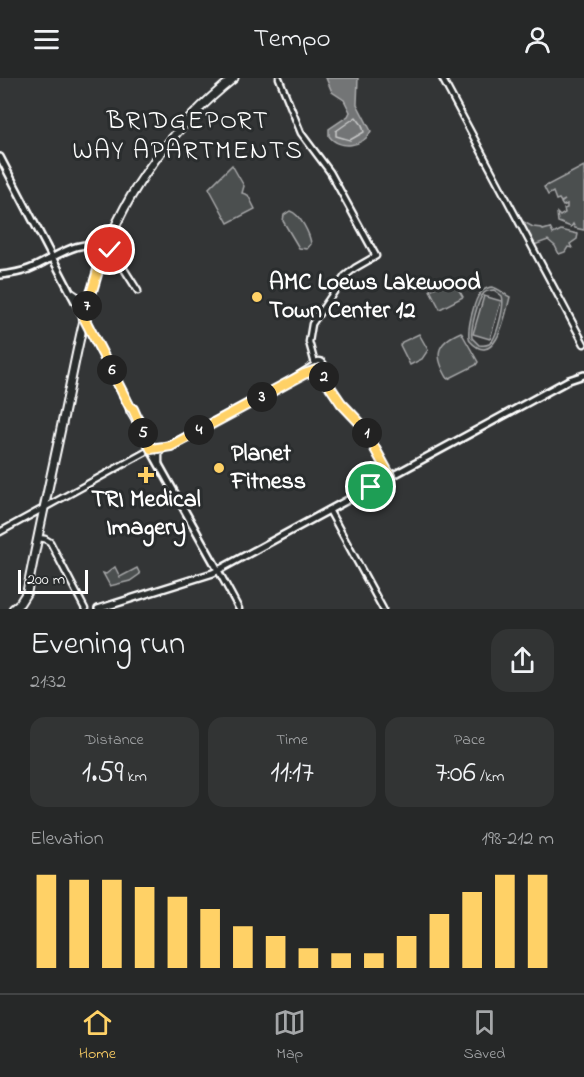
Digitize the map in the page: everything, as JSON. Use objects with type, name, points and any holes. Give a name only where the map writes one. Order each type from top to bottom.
[{"type":"main road","points":[[26,609],[27,592],[84,318],[106,248],[130,200],[163,149],[201,107],[234,78]]},
{"type":"main road","points":[[0,157],[130,407],[138,428],[142,430],[218,570]]},
{"type":"main road","points":[[0,274],[26,271],[81,246],[96,245],[106,248]]},
{"type":"main road","points":[[99,266],[108,256],[122,265]]},
{"type":"main road","points":[[72,294],[82,300],[92,290]]},
{"type":"main road","points":[[98,609],[194,580],[218,570],[574,377],[584,375]]},
{"type":"main road","points":[[13,609],[27,592]]},
{"type":"street","points":[[279,78],[301,133],[330,172],[376,256],[352,270],[341,281],[309,332],[310,345],[318,367],[341,403],[362,425],[390,476]]},
{"type":"street","points":[[442,78],[584,344]]},
{"type":"street","points":[[106,248],[122,265],[138,291]]},
{"type":"street","points":[[159,464],[159,452],[318,367]]},
{"type":"street","points":[[0,532],[151,449],[171,446]]},
{"type":"street","points":[[329,510],[384,609]]},
{"type":"street","points":[[34,514],[42,521]]},
{"type":"street","points":[[38,538],[50,542],[85,609]]},
{"type":"street","points":[[218,570],[238,609]]},
{"type":"shaded area","points":[[232,165],[244,186],[242,193],[248,195],[255,209],[228,223],[209,188]]},
{"type":"shaded area","points":[[584,166],[584,230],[575,228],[573,224],[571,227],[558,222],[557,213],[560,216],[565,213],[564,209],[567,208],[567,204],[563,206],[561,203],[565,200],[561,202],[559,199],[556,200],[553,192],[548,195],[544,187]]},
{"type":"shaded area","points":[[290,211],[301,220],[307,230],[311,244],[307,249],[299,248],[283,221],[284,215]]},
{"type":"shaded area","points":[[522,221],[543,230],[550,228],[553,234],[561,230],[578,234],[577,239],[570,244],[572,248],[568,247],[565,252],[559,254],[548,240],[534,245]]},
{"type":"shaded area","points":[[452,278],[463,297],[440,309],[430,290]]},
{"type":"shaded area","points":[[491,287],[510,297],[498,336],[487,348],[479,348],[470,341],[470,323],[479,295],[483,290]],"holes":[[[494,290],[502,296],[501,313],[495,336],[489,344],[479,345],[472,338],[472,328],[479,301],[486,291]]]},
{"type":"shaded area","points":[[484,296],[501,301],[490,339],[473,334]]},
{"type":"shaded area","points":[[461,332],[478,362],[448,379],[440,364],[440,351],[446,341]]},
{"type":"shaded area","points":[[419,334],[428,350],[422,359],[410,365],[400,345]]},
{"type":"shaded area","points":[[115,567],[120,577],[137,568],[140,574],[130,581],[110,586],[103,573],[106,574]]},
{"type":"water","points":[[326,78],[358,78],[357,104],[371,131],[363,140],[345,145],[329,136],[329,129],[348,116],[350,112],[344,100],[332,92]]},
{"type":"place","name":"AMC Loews Lakewood Town Center 12","points":[[257,297]]},
{"type":"place","name":"Planet Fitness","points":[[219,468]]},
{"type":"place","name":"TRI Medical Imagery","points":[[146,475]]},
{"type":"district","name":"BRIDGEPORT WAY APARTMENTS","points":[[188,136]]},
{"type":"route","points":[[110,250],[106,248],[102,257],[84,318],[142,426],[151,449],[171,446],[304,374],[316,370],[347,410],[358,419],[390,476],[371,487]]}]
